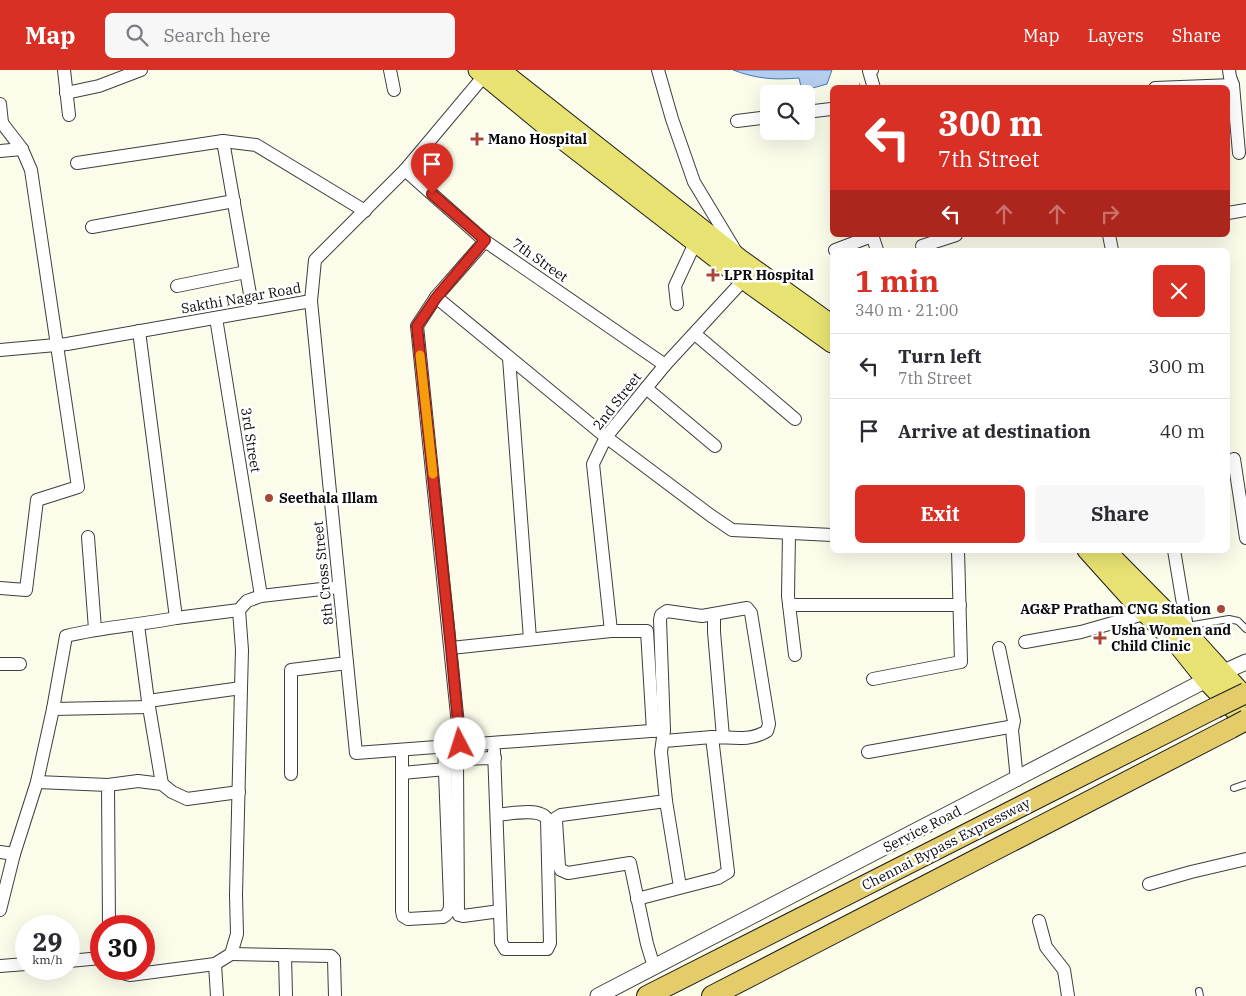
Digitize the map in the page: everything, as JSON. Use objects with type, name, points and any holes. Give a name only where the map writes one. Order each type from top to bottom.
[{"type":"highway","name":"Chennai Bypass Expressway","points":[[647,996],[1246,693]]},
{"type":"highway","name":"Chennai Bypass Expressway","points":[[712,996],[1241,723]]},
{"type":"main road","points":[[488,71],[746,269],[830,341]]},
{"type":"main road","points":[[488,71],[696,243],[746,269],[830,324]]},
{"type":"main road","points":[[1090,553],[1133,601],[1154,610]]},
{"type":"main road","points":[[1107,553],[1154,610],[1184,635],[1215,677],[1241,723]]},
{"type":"main road","points":[[1215,677],[1246,698]]},
{"type":"street","points":[[64,70],[68,115]]},
{"type":"street","points":[[66,94],[99,86],[141,70]]},
{"type":"street","points":[[390,70],[394,90]]},
{"type":"street","points":[[658,70],[672,119],[694,182],[746,269]]},
{"type":"street","points":[[870,70],[873,85]]},
{"type":"street","points":[[1229,70],[1233,85],[1239,153]]},
{"type":"street","name":"Sakthi Nagar Road","points":[[0,350],[57,345],[311,301],[315,260],[405,170],[488,71]]},
{"type":"street","points":[[0,104],[1,123],[22,148],[31,170],[78,486],[37,500],[26,590],[0,588]]},
{"type":"street","points":[[815,111],[830,109]]},
{"type":"street","points":[[737,121],[760,118]]},
{"type":"street","points":[[76,163],[223,141],[256,145],[365,211]]},
{"type":"street","points":[[223,141],[253,311]]},
{"type":"street","points":[[0,150],[22,148]]},
{"type":"street","name":"7th Street","points":[[405,170],[485,240],[665,365]]},
{"type":"street","points":[[92,227],[234,201]]},
{"type":"street","points":[[1230,213],[1246,210]]},
{"type":"street","points":[[841,248],[869,237]]},
{"type":"street","points":[[921,244],[948,237]]},
{"type":"street","points":[[460,744],[417,326],[436,298],[485,240]]},
{"type":"street","points":[[677,304],[675,286],[696,243]]},
{"type":"street","name":"2nd Street","points":[[611,631],[593,464],[606,437],[665,365],[695,334],[746,269]]},
{"type":"street","points":[[177,286],[246,272]]},
{"type":"street","points":[[436,298],[606,437],[732,530],[830,535]]},
{"type":"street","name":"8th Cross Street","points":[[311,301],[356,753],[402,761]]},
{"type":"street","name":"3rd Street","points":[[216,318],[261,596]]},
{"type":"street","points":[[139,331],[176,618]]},
{"type":"street","points":[[695,334],[795,419]]},
{"type":"street","points":[[509,358],[530,639]]},
{"type":"street","points":[[646,388],[715,446]]},
{"type":"street","points":[[1236,459],[1246,538]]},
{"type":"street","points":[[789,533],[789,605],[795,655]]},
{"type":"street","points":[[88,538],[94,629]]},
{"type":"street","points":[[873,679],[961,662],[958,553]]},
{"type":"street","points":[[1174,553],[1184,635]]},
{"type":"street","points":[[0,910],[14,854],[37,782],[66,636],[94,629],[138,625],[239,610],[247,601],[261,596],[339,587]]},
{"type":"street","points":[[789,605],[960,605]]},
{"type":"street","points":[[402,761],[445,757],[460,744],[661,734],[736,739],[760,735],[767,731],[769,724],[751,613],[747,608],[702,616],[667,611],[661,615],[660,620],[661,734],[661,752],[666,801],[680,887]]},
{"type":"street","points":[[231,954],[237,934],[236,895],[242,688],[239,610]]},
{"type":"street","points":[[1024,642],[1081,632],[1154,610]]},
{"type":"street","points":[[637,899],[718,878],[728,872],[717,737],[714,614]]},
{"type":"street","points":[[138,625],[162,784]]},
{"type":"street","points":[[451,648],[611,631],[646,631],[661,734]]},
{"type":"street","points":[[999,648],[1014,721],[1012,730],[1017,780]]},
{"type":"street","name":"Service Road","points":[[598,996],[1246,662]]},
{"type":"street","points":[[291,774],[291,670],[347,663]]},
{"type":"street","points":[[0,664],[20,664]]},
{"type":"street","points":[[53,709],[149,704],[242,688]]},
{"type":"street","points":[[868,752],[1009,727],[1012,730]]},
{"type":"street","points":[[494,742],[501,942],[505,949],[543,950],[549,947],[545,816],[539,812],[497,814]]},
{"type":"street","points":[[402,761],[402,911],[404,916],[408,918],[443,917],[448,915],[450,910],[445,757]]},
{"type":"street","points":[[402,761],[445,757]]},
{"type":"street","points":[[495,758],[459,761],[457,764],[458,912],[459,915],[463,916],[500,911]]},
{"type":"street","points":[[37,782],[108,785],[138,781],[162,784],[187,800],[239,792]]},
{"type":"street","points":[[108,785],[109,915]]},
{"type":"street","points":[[654,967],[630,863],[568,873],[561,870],[559,866],[556,818],[561,815],[666,801]]},
{"type":"street","points":[[0,852],[14,854]]},
{"type":"street","points":[[1148,884],[1246,860]]},
{"type":"street","points":[[1039,921],[1046,947],[1064,970],[1068,996]]},
{"type":"street","points":[[155,972],[215,964],[231,954],[332,956],[334,959],[335,996]]},
{"type":"street","points":[[285,955],[286,996]]},
{"type":"street","points":[[215,964],[217,996]]},
{"type":"street","points":[[0,966],[15,965]]},
{"type":"lane","points":[[1184,635],[1229,619],[1238,621],[1246,629]]},
{"type":"lane","points":[[1234,788],[1246,784]]},
{"type":"water","points":[[733,70],[832,70],[827,84],[815,87],[815,85],[801,85],[799,78],[782,79],[750,75]]},
{"type":"slow traffic","points":[[420,355],[433,474]]},
{"type":"place","name":"Mano Hospital","points":[[477,139]]},
{"type":"place","name":"LPR Hospital","points":[[713,275]]},
{"type":"place","name":"Seethala Illam","points":[[269,498]]},
{"type":"place","name":"AG&P Pratham CNG Station","points":[[1221,609]]},
{"type":"place","name":"Usha Women and Child Clinic","points":[[1100,638]]},
{"type":"route","points":[[432,194],[485,240],[436,298],[417,326],[460,744]]}]
